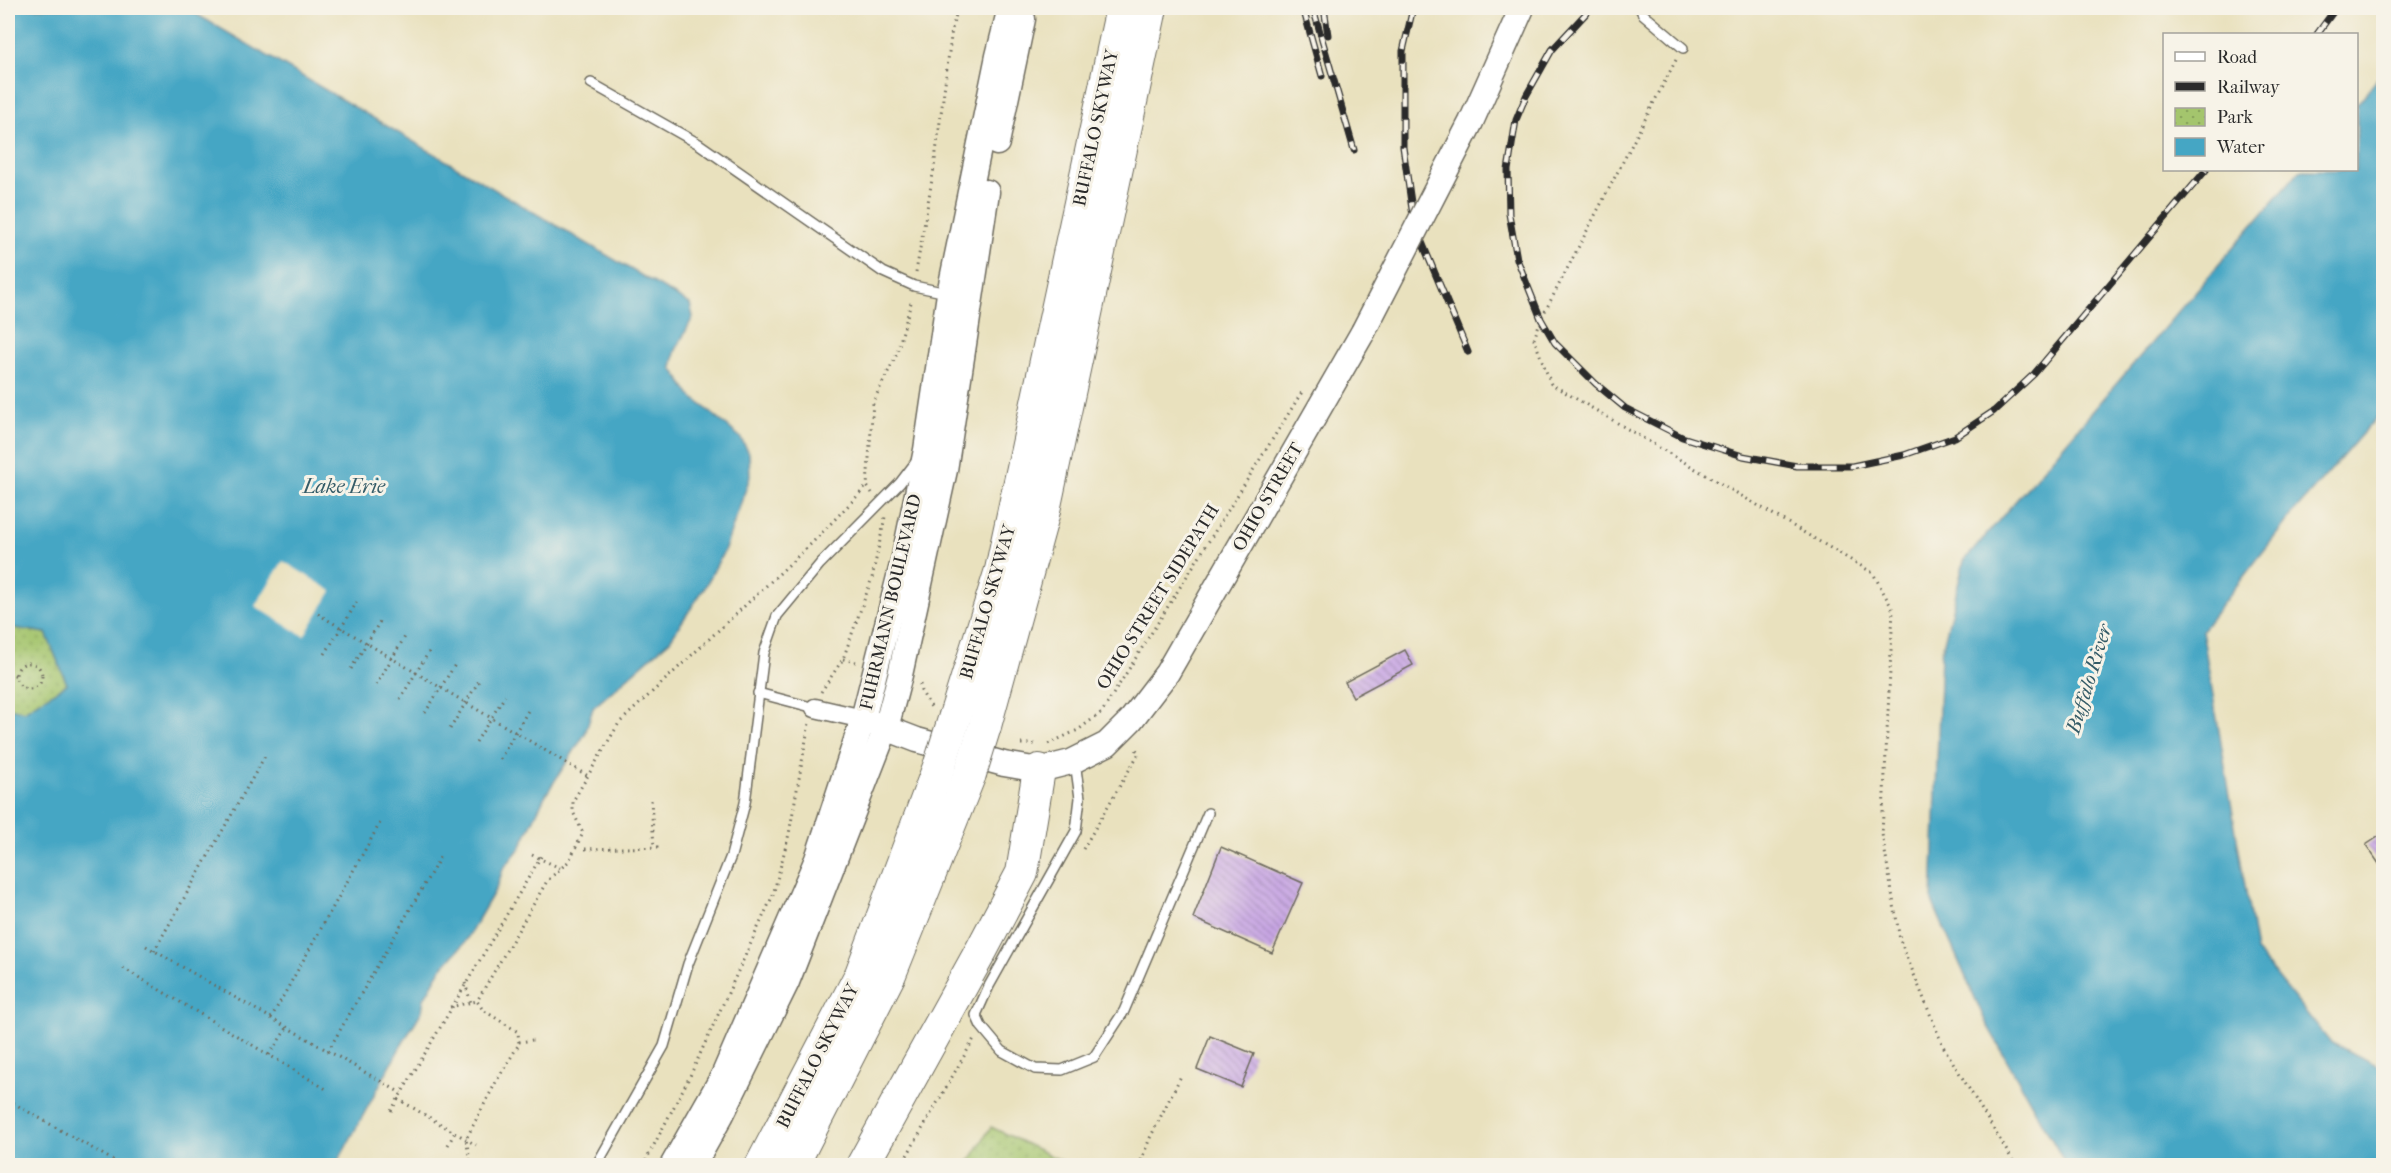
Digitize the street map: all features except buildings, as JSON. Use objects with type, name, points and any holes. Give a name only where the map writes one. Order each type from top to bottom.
[{"type":"highway","name":"BUFFALO SKYWAY","points":[[761,1166],[861,974],[940,764],[944,712],[1000,570],[1141,11]]},
{"type":"highway","name":"BUFFALO SKYWAY","points":[[792,1166],[890,974],[970,774],[985,726],[1043,515],[1141,11]]},
{"type":"highway","points":[[862,1166],[1022,873],[1041,753]]},
{"type":"street","name":"FUHRMANN BOULEVARD","points":[[693,1166],[721,1116],[787,982],[886,728],[900,675],[945,470],[960,296],[998,56],[1010,8]]},
{"type":"street","name":"FUHRMANN BOULEVARD","points":[[672,1166],[723,1076],[817,859],[863,719],[904,557],[960,296],[982,211],[1026,8]]},
{"type":"street","name":"OHIO STREET","points":[[863,719],[928,743],[1004,764],[1041,753],[1075,760],[1107,744],[1131,720],[1167,674],[1363,332],[1471,122],[1522,8]]},
{"type":"street","points":[[818,700],[863,719]]},
{"type":"lane","points":[[1640,8],[1642,14],[1683,48]]},
{"type":"lane","points":[[591,83],[699,144],[883,272],[914,286],[960,296]]},
{"type":"lane","points":[[596,1166],[664,1046],[688,964],[731,856],[745,803],[764,653],[777,616],[820,564],[900,483],[917,461],[928,441]]},
{"type":"lane","points":[[758,693],[818,700]]},
{"type":"lane","points":[[1075,760],[1080,798],[1076,831],[989,986],[976,1016],[981,1026],[1002,1051],[1035,1069],[1062,1070],[1094,1057],[1124,1011],[1208,813]]},
{"type":"path","points":[[918,266],[936,157],[952,29],[958,8]]},
{"type":"path","points":[[1683,48],[1541,319],[1534,339],[1551,384],[1873,573],[1893,610],[1881,834],[1900,940],[1943,1046],[2016,1166]]},
{"type":"path","points":[[450,1007],[477,1001],[547,881],[569,861],[583,833],[573,812],[573,801],[619,723],[811,544],[867,486],[873,402],[896,356],[912,300]]},
{"type":"path","name":"OHIO STREET SIDEPATH","points":[[1013,744],[1041,753],[1102,712],[1306,386]]},
{"type":"path","points":[[867,486],[876,498]]},
{"type":"path","points":[[818,700],[847,649],[872,578],[885,524],[885,510]]},
{"type":"path","points":[[325,654],[357,602]]},
{"type":"path","points":[[318,614],[588,776]]},
{"type":"path","points":[[351,669],[382,618]]},
{"type":"path","points":[[376,685],[406,635]]},
{"type":"path","points":[[400,699],[430,650]]},
{"type":"path","points":[[425,713],[456,663]]},
{"type":"path","points":[[29,664],[40,669],[42,677],[39,685],[28,689],[18,682],[17,676],[21,666],[29,664]]},
{"type":"path","points":[[8,673],[17,676]]},
{"type":"path","points":[[450,729],[480,679]]},
{"type":"path","points":[[919,680],[921,691],[944,712]]},
{"type":"path","points":[[476,742],[505,696]]},
{"type":"path","points":[[500,759],[530,709]]},
{"type":"path","points":[[1102,712],[1106,716]]},
{"type":"path","points":[[643,1166],[690,1076],[773,895],[789,834],[808,726]]},
{"type":"path","points":[[154,951],[265,756]]},
{"type":"path","points":[[651,800],[654,847]]},
{"type":"path","points":[[271,1018],[380,823]]},
{"type":"path","points":[[586,850],[661,847]]},
{"type":"path","points":[[391,1111],[450,1007],[543,853]]},
{"type":"path","points":[[328,1051],[442,854]]},
{"type":"path","points":[[531,855],[560,868]]},
{"type":"path","points":[[146,946],[401,1093]]},
{"type":"path","points":[[123,968],[326,1089]]},
{"type":"path","points":[[465,983],[471,1003]]},
{"type":"path","points":[[471,1166],[466,1139],[472,1124],[519,1042],[518,1032],[483,1010],[477,1001]]},
{"type":"path","points":[[269,1055],[287,1028]]},
{"type":"path","points":[[901,1166],[976,1035]]},
{"type":"path","points":[[519,1042],[533,1040]]},
{"type":"path","points":[[1139,1166],[1150,1138],[1182,1074]]},
{"type":"path","points":[[398,1099],[476,1145]]},
{"type":"path","points":[[8,1100],[123,1166]]},
{"type":"path","points":[[447,1145],[455,1132]]},
{"type":"green space","points":[[8,627],[46,633],[67,684],[24,711],[8,709]]},
{"type":"green space","points":[[991,1127],[1070,1165],[967,1165]]},
{"type":"water","name":"Lake Erie","points":[[8,8],[186,8],[690,304],[693,317],[675,352],[672,368],[690,395],[740,437],[749,453],[750,477],[725,549],[705,587],[670,640],[593,708],[585,734],[545,796],[520,848],[503,869],[497,887],[465,942],[441,969],[424,999],[422,1011],[336,1165],[8,1165],[8,708],[24,711],[67,684],[46,633],[8,627]]},
{"type":"water","name":"Buffalo River","points":[[2383,72],[2383,410],[2294,512],[2202,630],[2256,951],[2330,1042],[2383,1068],[2383,1165],[2069,1165],[2065,1163],[1986,1023],[1932,901],[1941,654],[1964,561],[2299,171],[2358,171],[2358,103]]},
{"type":"pier","points":[[283,561],[332,591],[304,636],[255,606]]},
{"type":"railway","points":[[1303,8],[1322,76]]},
{"type":"railway","points":[[1313,8],[1354,150]]},
{"type":"railway","points":[[1324,8],[1328,35]]},
{"type":"railway","points":[[1413,8],[1403,51],[1403,147],[1414,223],[1468,352]]},
{"type":"railway","points":[[1591,8],[1552,50],[1526,96],[1516,120],[1508,170],[1509,214],[1517,259],[1541,319],[1555,343],[1596,384],[1625,408],[1682,437],[1743,456],[1797,466],[1852,466],[1904,455],[1955,437],[1994,411],[2034,374],[2205,171]]},
{"type":"railway","points":[[2318,33],[2336,8]]}]
